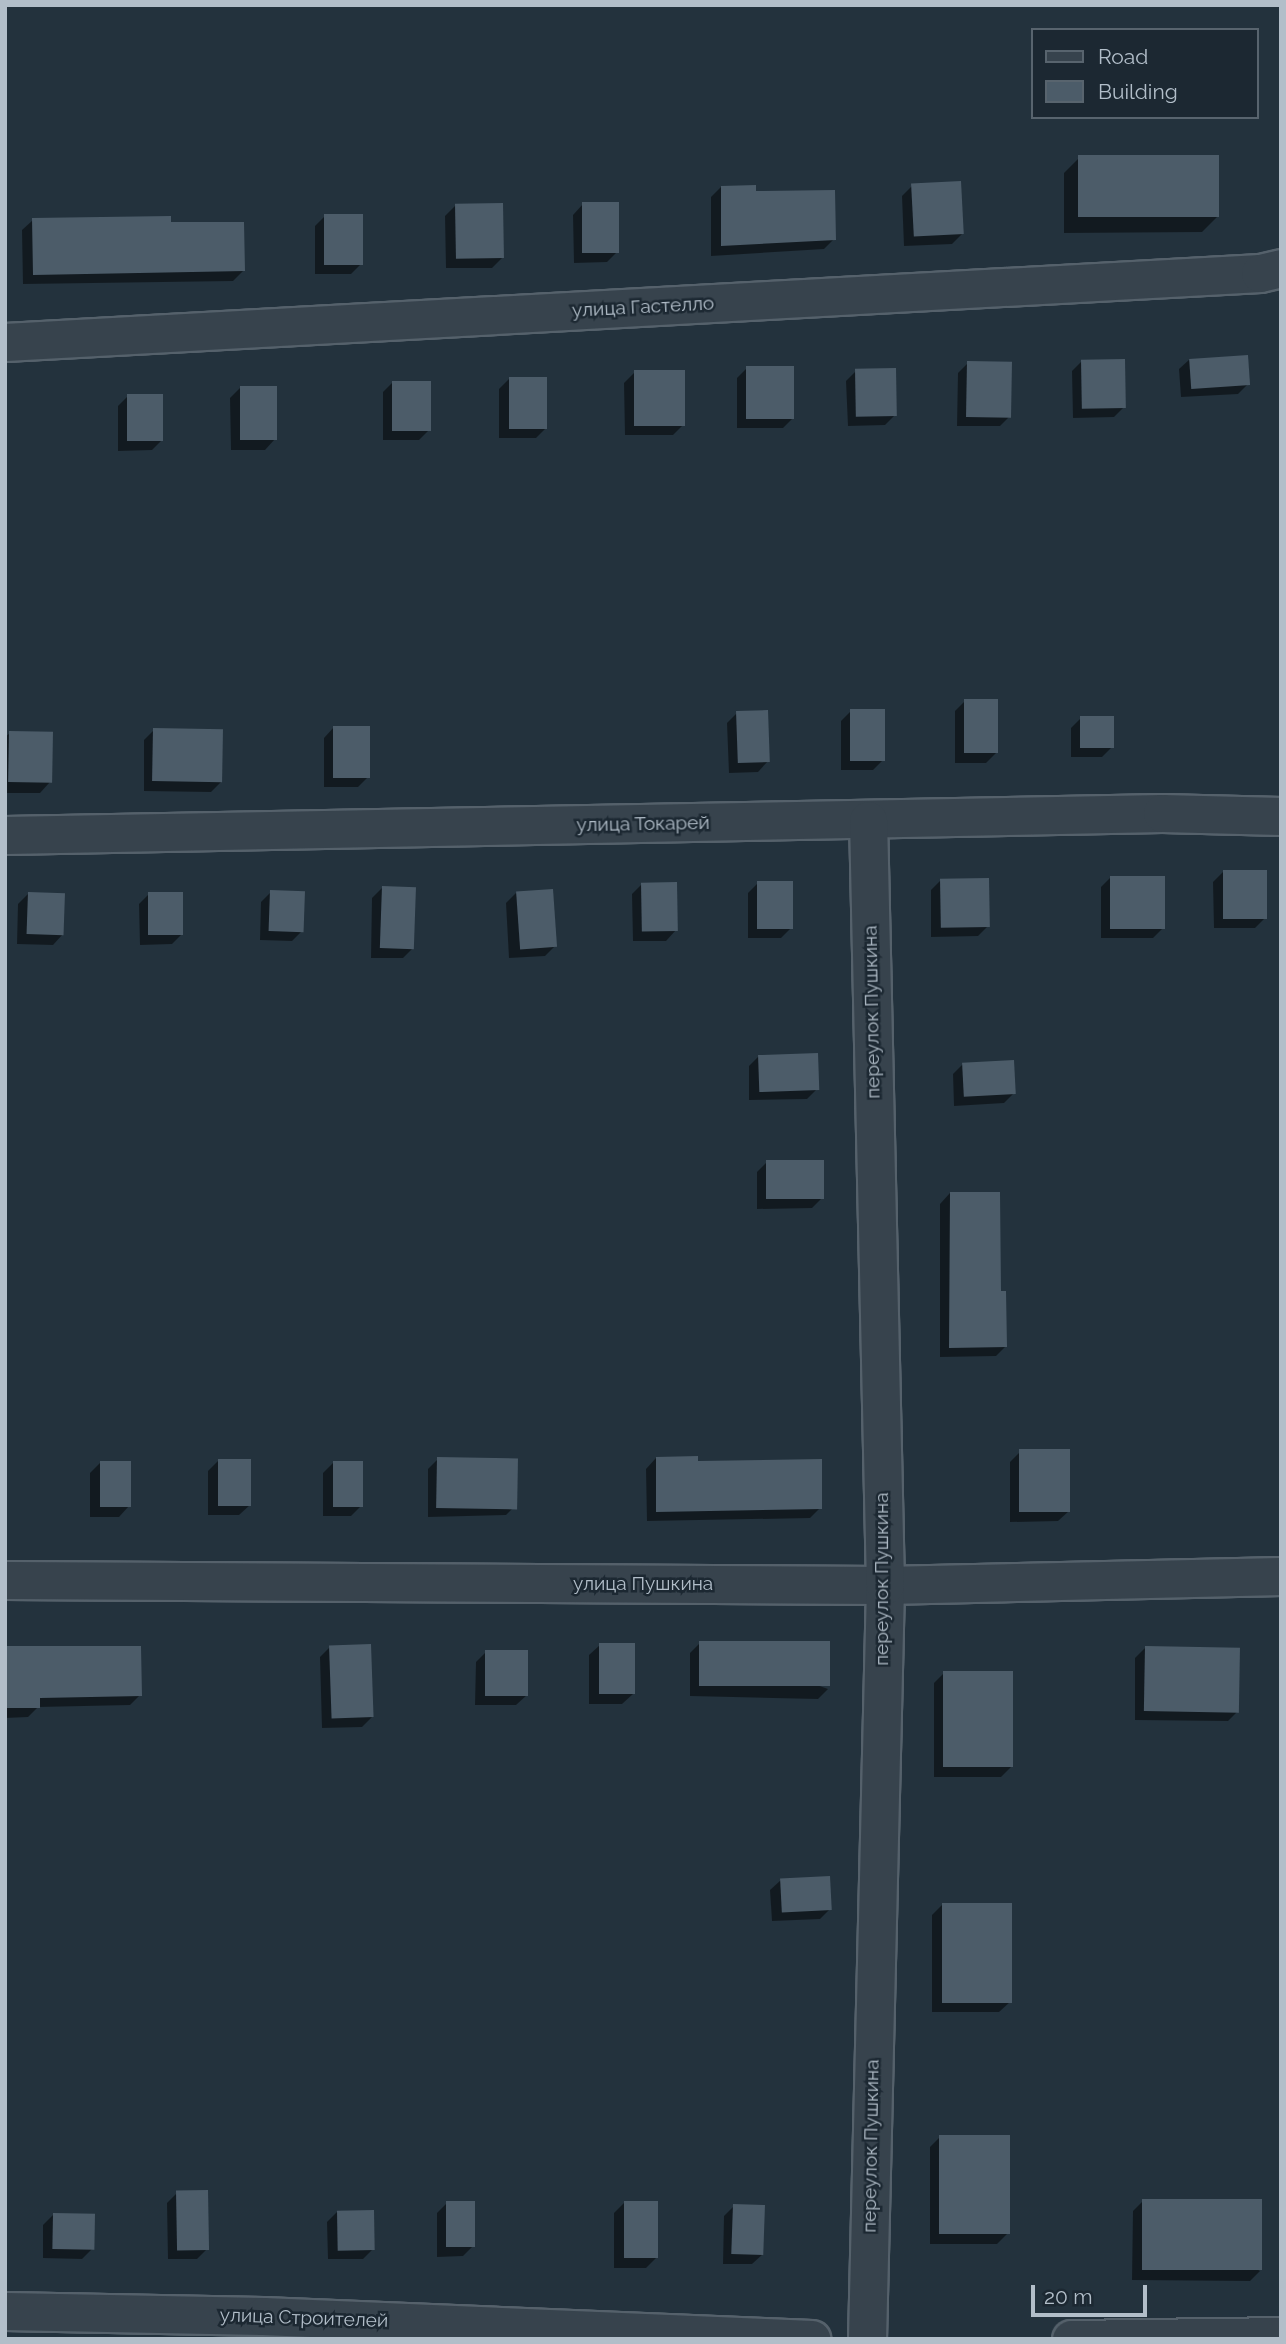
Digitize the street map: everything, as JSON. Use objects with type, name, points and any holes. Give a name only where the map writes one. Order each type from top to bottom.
[{"type":"street","name":"улица Гастелло","points":[[5,341],[1246,274],[1281,268]]},
{"type":"street","name":"улица Токарей","points":[[5,835],[1162,813],[1281,816]]},
{"type":"street","name":"переулок Пушкина","points":[[867,2339],[885,1585],[868,820]]},
{"type":"street","name":"улица Пушкина","points":[[5,1580],[885,1585],[1281,1576]]},
{"type":"street","name":"улица Строителей","points":[[5,2311],[263,2316],[813,2339]]},
{"type":"street","points":[[1071,2339],[1281,2336]]},
{"type":"building","points":[[1078,155],[1219,155],[1219,217],[1078,217]]},
{"type":"building","points":[[961,181],[964,234],[914,237],[911,184]]},
{"type":"building","points":[[756,185],[756,191],[835,190],[836,240],[721,246],[721,186]]},
{"type":"building","points":[[582,202],[619,202],[619,253],[582,253]]},
{"type":"building","points":[[503,203],[504,258],[456,259],[455,204]]},
{"type":"building","points":[[324,214],[363,214],[363,265],[324,265]]},
{"type":"building","points":[[171,216],[171,222],[244,222],[245,271],[33,275],[32,218]]},
{"type":"building","points":[[1248,355],[1250,385],[1191,389],[1189,359]]},
{"type":"building","points":[[1125,359],[1126,408],[1082,409],[1081,360]]},
{"type":"building","points":[[967,361],[1012,362],[1011,418],[966,417]]},
{"type":"building","points":[[746,366],[794,366],[794,419],[746,419]]},
{"type":"building","points":[[896,368],[897,416],[856,417],[855,369]]},
{"type":"building","points":[[634,370],[685,370],[685,426],[634,426]]},
{"type":"building","points":[[509,377],[547,377],[547,429],[509,429]]},
{"type":"building","points":[[392,381],[431,381],[431,431],[392,431]]},
{"type":"building","points":[[240,386],[277,386],[277,440],[240,440]]},
{"type":"building","points":[[127,394],[163,394],[163,441],[127,441]]},
{"type":"building","points":[[964,699],[998,699],[998,753],[964,753]]},
{"type":"building","points":[[850,709],[885,709],[885,761],[850,761]]},
{"type":"building","points":[[768,710],[770,762],[738,763],[736,711]]},
{"type":"building","points":[[1080,716],[1114,716],[1114,748],[1080,748]]},
{"type":"building","points":[[333,726],[370,726],[370,778],[333,778]]},
{"type":"building","points":[[153,728],[223,729],[222,782],[152,781]]},
{"type":"building","points":[[9,731],[53,732],[52,783],[8,782]]},
{"type":"building","points":[[1223,870],[1267,870],[1267,919],[1223,919]]},
{"type":"building","points":[[1110,876],[1165,876],[1165,929],[1110,929]]},
{"type":"building","points":[[989,878],[990,927],[941,928],[940,879]]},
{"type":"building","points":[[757,881],[793,881],[793,929],[757,929]]},
{"type":"building","points":[[677,882],[678,931],[642,932],[641,883]]},
{"type":"building","points":[[382,886],[416,887],[414,949],[380,948]]},
{"type":"building","points":[[553,889],[557,947],[520,949],[516,892]]},
{"type":"building","points":[[270,890],[305,891],[304,932],[269,931]]},
{"type":"building","points":[[28,892],[65,893],[64,935],[27,934]]},
{"type":"building","points":[[148,892],[183,892],[183,935],[148,935]]},
{"type":"building","points":[[818,1053],[819,1090],[759,1092],[758,1055]]},
{"type":"building","points":[[1014,1060],[1016,1094],[964,1097],[962,1063]]},
{"type":"building","points":[[766,1160],[824,1160],[824,1199],[766,1199]]},
{"type":"building","points":[[950,1192],[1000,1192],[1001,1291],[1006,1291],[1007,1347],[949,1348]]},
{"type":"building","points":[[1019,1449],[1070,1449],[1070,1512],[1019,1512]]},
{"type":"building","points":[[698,1456],[698,1461],[822,1459],[822,1509],[656,1512],[656,1457]]},
{"type":"building","points":[[437,1457],[518,1458],[517,1509],[436,1508]]},
{"type":"building","points":[[218,1459],[251,1459],[251,1506],[218,1506]]},
{"type":"building","points":[[100,1461],[131,1461],[131,1507],[100,1507]]},
{"type":"building","points":[[333,1461],[363,1461],[363,1507],[333,1507]]},
{"type":"building","points":[[699,1641],[830,1641],[830,1686],[699,1686]]},
{"type":"building","points":[[599,1643],[635,1643],[635,1694],[599,1694]]},
{"type":"building","points":[[371,1644],[374,1717],[332,1718],[329,1645]]},
{"type":"building","points":[[5,1646],[141,1646],[142,1696],[40,1698],[40,1708],[5,1708]]},
{"type":"building","points":[[1145,1646],[1240,1648],[1239,1713],[1144,1711]]},
{"type":"building","points":[[485,1650],[528,1650],[528,1696],[485,1696]]},
{"type":"building","points":[[943,1671],[1013,1671],[1013,1767],[943,1767]]},
{"type":"building","points":[[830,1876],[832,1910],[782,1913],[780,1879]]},
{"type":"building","points":[[942,1903],[1012,1903],[1012,2003],[942,2003]]},
{"type":"building","points":[[939,2135],[1010,2135],[1010,2234],[939,2234]]},
{"type":"building","points":[[208,2190],[209,2250],[177,2251],[176,2191]]},
{"type":"building","points":[[1142,2199],[1262,2199],[1262,2270],[1142,2270]]},
{"type":"building","points":[[446,2201],[475,2201],[475,2247],[446,2247]]},
{"type":"building","points":[[624,2201],[658,2201],[658,2258],[624,2258]]},
{"type":"building","points":[[733,2204],[765,2205],[763,2255],[731,2254]]},
{"type":"building","points":[[374,2210],[375,2250],[338,2251],[337,2211]]},
{"type":"building","points":[[53,2213],[95,2214],[94,2250],[52,2249]]}]
